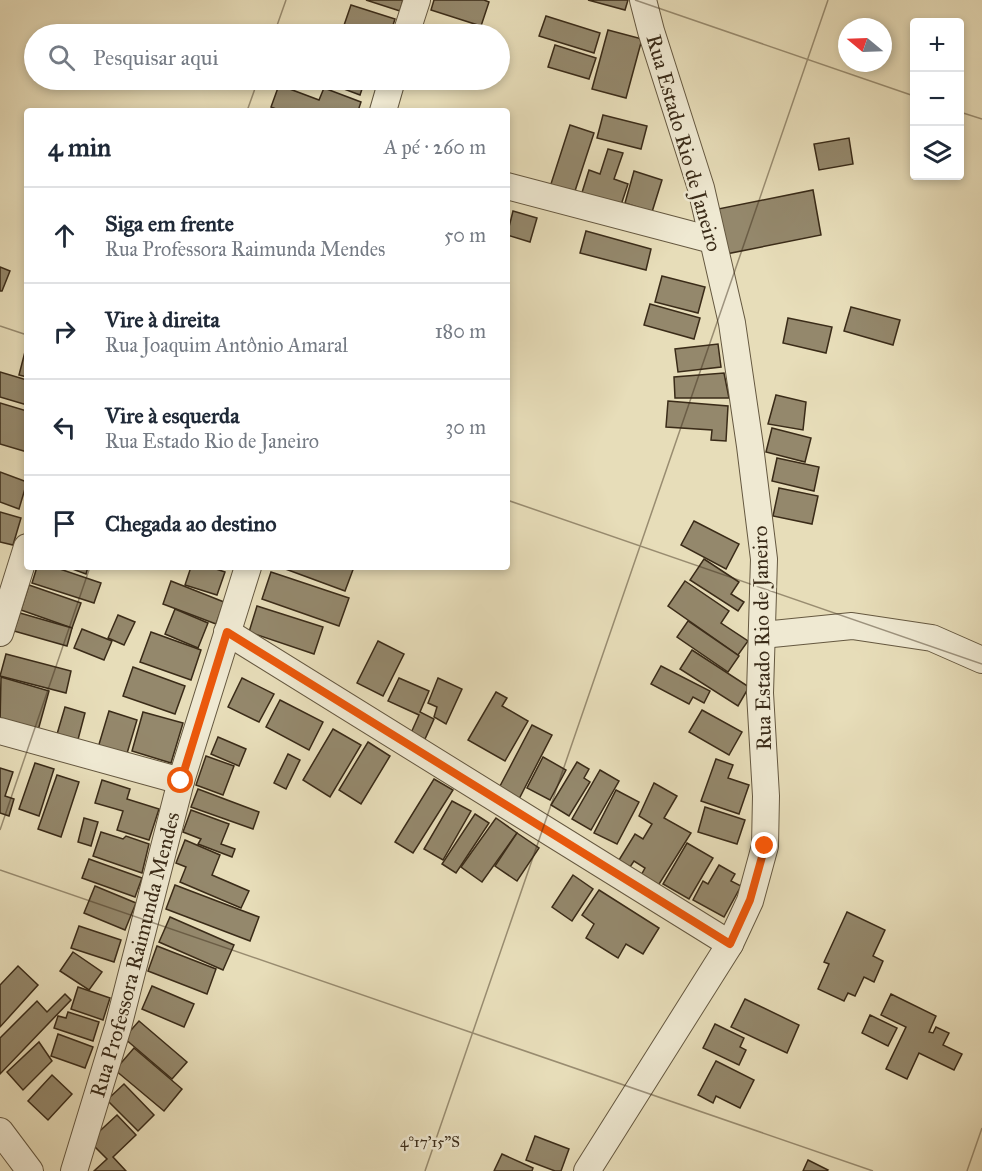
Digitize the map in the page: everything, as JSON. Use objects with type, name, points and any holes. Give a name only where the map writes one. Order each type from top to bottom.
[{"type":"street","points":[[409,24],[417,0]]},
{"type":"street","name":"Rua Estado Rio de Janeiro","points":[[587,1171],[730,944],[750,900],[765,846],[766,796],[760,693],[764,559],[752,457],[732,322],[701,188],[651,31],[644,0]]},
{"type":"street","points":[[383,108],[389,90]]},
{"type":"street","points":[[510,187],[712,240]]},
{"type":"street","points":[[0,633],[24,557]]},
{"type":"street","name":"Rua Professora Raimunda Mendes","points":[[74,1171],[118,1027],[181,781],[247,570]]},
{"type":"street","points":[[762,635],[852,626],[932,638],[982,660]]},
{"type":"street","points":[[227,632],[730,944]]},
{"type":"street","points":[[0,731],[181,781]]},
{"type":"street","points":[[0,1131],[30,1171]]},
{"type":"building","points":[[366,0],[403,0],[400,11]]},
{"type":"building","points":[[434,0],[484,0],[489,2],[482,24],[475,24],[431,10]]},
{"type":"building","points":[[588,0],[628,0],[625,10]]},
{"type":"building","points":[[351,5],[395,19],[393,24],[344,24]]},
{"type":"building","points":[[546,16],[600,33],[594,53],[539,36]]},
{"type":"building","points":[[608,30],[642,39],[626,98],[592,89]]},
{"type":"building","points":[[555,45],[596,58],[589,79],[548,67]]},
{"type":"building","points":[[277,90],[292,90],[319,100],[323,90],[329,90],[361,102],[359,108],[271,107]]},
{"type":"building","points":[[347,90],[362,90],[360,95]]},
{"type":"building","points":[[603,115],[647,126],[641,149],[597,138]]},
{"type":"building","points":[[570,125],[594,133],[574,194],[550,187]]},
{"type":"building","points":[[849,138],[853,164],[819,170],[814,144]]},
{"type":"building","points":[[608,149],[623,153],[614,179],[628,184],[619,211],[580,199],[589,170],[600,174]]},
{"type":"building","points":[[634,171],[662,180],[652,212],[625,203]]},
{"type":"building","points":[[813,190],[821,235],[726,254],[718,209]]},
{"type":"building","points":[[513,211],[537,218],[530,242],[510,236]]},
{"type":"building","points":[[586,231],[651,249],[646,270],[580,253]]},
{"type":"building","points":[[0,267],[10,271],[2,291],[0,291]]},
{"type":"building","points":[[662,276],[705,287],[698,313],[655,302]]},
{"type":"building","points":[[650,304],[700,318],[694,339],[644,325]]},
{"type":"building","points":[[851,307],[900,320],[893,345],[844,331]]},
{"type":"building","points":[[788,318],[832,327],[826,353],[783,343]]},
{"type":"building","points":[[718,344],[721,367],[678,372],[675,349]]},
{"type":"building","points":[[24,356],[24,376],[19,375]]},
{"type":"building","points":[[0,372],[24,379],[24,404],[0,397]]},
{"type":"building","points":[[724,373],[729,398],[675,398],[674,377]]},
{"type":"building","points":[[776,395],[806,402],[803,430],[768,424]]},
{"type":"building","points":[[668,401],[728,406],[726,441],[711,440],[712,430],[666,427]]},
{"type":"building","points":[[0,403],[24,410],[24,451],[0,444]]},
{"type":"building","points":[[772,428],[811,438],[805,462],[766,452]]},
{"type":"building","points":[[777,458],[819,467],[814,491],[772,481]]},
{"type":"building","points":[[0,472],[24,481],[24,492],[19,509],[0,502]]},
{"type":"building","points":[[779,488],[818,496],[812,524],[773,516]]},
{"type":"building","points":[[0,512],[21,518],[13,545],[0,542]]},
{"type":"building","points":[[694,521],[739,544],[726,569],[681,545]]},
{"type":"building","points":[[704,559],[739,582],[731,594],[744,602],[738,611],[690,580]]},
{"type":"building","points":[[36,570],[63,570],[101,583],[94,603],[32,583]]},
{"type":"building","points":[[75,570],[87,570],[86,574]]},
{"type":"building","points":[[190,570],[225,572],[217,595],[185,585]]},
{"type":"building","points":[[288,570],[353,570],[345,591]]},
{"type":"building","points":[[271,572],[349,598],[339,626],[262,599]]},
{"type":"building","points":[[171,581],[224,602],[216,624],[163,604]]},
{"type":"building","points":[[685,581],[729,611],[721,623],[748,641],[738,655],[668,606]]},
{"type":"building","points":[[29,585],[81,603],[72,628],[21,610]]},
{"type":"building","points":[[257,606],[323,627],[314,654],[249,632]]},
{"type":"building","points":[[175,609],[208,623],[198,648],[165,634]]},
{"type":"building","points":[[20,613],[72,628],[67,646],[14,631]]},
{"type":"building","points":[[118,615],[135,622],[124,645],[108,638]]},
{"type":"building","points":[[688,621],[739,656],[728,672],[677,637]]},
{"type":"building","points":[[82,629],[112,641],[104,660],[74,648]]},
{"type":"building","points":[[151,632],[201,650],[191,680],[140,662]]},
{"type":"building","points":[[378,641],[404,654],[383,696],[357,683]]},
{"type":"building","points":[[692,650],[749,687],[738,706],[680,669]]},
{"type":"building","points":[[6,654],[71,671],[66,693],[0,676]]},
{"type":"building","points":[[661,666],[710,691],[704,703],[693,697],[689,704],[651,684]]},
{"type":"building","points":[[133,667],[185,686],[175,714],[123,696]]},
{"type":"building","points":[[1,677],[49,691],[37,734],[0,724]]},
{"type":"building","points":[[242,678],[274,694],[259,722],[228,707]]},
{"type":"building","points":[[399,678],[429,691],[420,712],[434,719],[425,739],[411,733],[419,715],[388,701]]},
{"type":"building","points":[[438,678],[462,689],[446,724],[434,717],[437,707],[428,703]]},
{"type":"building","points":[[496,692],[507,698],[502,706],[528,721],[505,761],[468,740]]},
{"type":"building","points":[[280,700],[323,722],[309,750],[266,727]]},
{"type":"building","points":[[65,707],[85,713],[76,747],[55,741]]},
{"type":"building","points":[[702,710],[742,732],[729,755],[689,732]]},
{"type":"building","points":[[109,711],[137,720],[125,760],[97,751]]},
{"type":"building","points":[[143,712],[183,723],[171,763],[132,751]]},
{"type":"building","points":[[532,725],[552,735],[519,799],[499,788]]},
{"type":"building","points":[[333,729],[361,745],[330,797],[303,780]]},
{"type":"building","points":[[218,737],[246,749],[239,766],[211,754]]},
{"type":"building","points":[[368,742],[390,756],[361,804],[339,790]]},
{"type":"building","points":[[288,754],[300,760],[286,789],[274,783]]},
{"type":"building","points":[[206,756],[234,766],[223,795],[196,785]]},
{"type":"building","points":[[543,757],[566,770],[550,800],[527,788]]},
{"type":"building","points":[[716,759],[733,765],[728,778],[749,785],[739,814],[701,801]]},
{"type":"building","points":[[577,762],[589,769],[584,778],[590,782],[569,816],[551,805]]},
{"type":"building","points":[[35,763],[54,769],[39,816],[19,809]]},
{"type":"building","points":[[0,768],[13,772],[5,796],[14,799],[9,816],[0,813]]},
{"type":"building","points":[[600,770],[619,781],[591,830],[572,819]]},
{"type":"building","points":[[57,775],[79,782],[61,837],[38,829]]},
{"type":"building","points":[[434,779],[453,790],[413,853],[395,842]]},
{"type":"building","points":[[102,780],[130,789],[127,799],[159,809],[149,840],[117,830],[123,811],[95,803]]},
{"type":"building","points":[[654,783],[677,796],[664,818],[691,833],[656,889],[639,879],[645,868],[634,861],[630,867],[619,860],[635,834],[643,839],[652,824],[639,816]]},
{"type":"building","points":[[198,789],[259,812],[253,829],[191,807]]},
{"type":"building","points":[[616,790],[639,802],[617,844],[594,833]]},
{"type":"building","points":[[452,801],[471,811],[443,860],[424,849]]},
{"type":"building","points":[[705,807],[745,820],[737,844],[698,832]]},
{"type":"building","points":[[191,810],[229,824],[221,844],[235,849],[232,857],[198,844],[201,839],[183,832]]},
{"type":"building","points":[[475,814],[489,823],[456,873],[442,864]]},
{"type":"building","points":[[84,818],[98,822],[91,846],[78,842]]},
{"type":"building","points":[[496,818],[517,833],[482,882],[461,867]]},
{"type":"building","points":[[101,832],[123,839],[126,836],[149,844],[142,873],[93,856]]},
{"type":"building","points":[[517,833],[539,848],[517,881],[495,866]]},
{"type":"building","points":[[185,840],[220,855],[212,875],[249,891],[241,908],[180,882],[186,867],[176,863]]},
{"type":"building","points":[[687,843],[713,858],[689,899],[663,884]]},
{"type":"building","points":[[89,859],[142,878],[135,897],[82,878]]},
{"type":"building","points":[[719,865],[735,874],[731,881],[741,886],[724,917],[693,900],[703,881],[708,884]]},
{"type":"building","points":[[573,875],[593,889],[572,921],[552,907]]},
{"type":"building","points":[[175,885],[259,917],[250,941],[166,909]]},
{"type":"building","points":[[95,886],[136,903],[125,930],[84,913]]},
{"type":"building","points":[[599,890],[659,928],[643,954],[626,944],[618,958],[586,938],[594,924],[582,915]]},
{"type":"building","points":[[847,912],[885,930],[873,956],[883,961],[874,982],[864,977],[855,996],[848,993],[844,1001],[818,989],[829,964],[824,962]]},
{"type":"building","points":[[170,917],[234,945],[223,970],[159,942]]},
{"type":"building","points":[[79,926],[121,940],[114,962],[71,948]]},
{"type":"building","points":[[157,946],[216,969],[207,994],[148,971]]},
{"type":"building","points":[[73,952],[102,972],[89,990],[60,971]]},
{"type":"building","points":[[18,966],[38,985],[0,1027],[0,985]]},
{"type":"building","points":[[152,986],[194,1004],[184,1027],[142,1009]]},
{"type":"building","points":[[78,987],[110,998],[103,1020],[71,1009]]},
{"type":"building","points":[[65,994],[71,1000],[0,1074],[0,1038],[37,1001],[47,1012]]},
{"type":"building","points":[[891,994],[936,1016],[929,1032],[933,1033],[936,1027],[949,1033],[943,1045],[962,1054],[954,1070],[919,1053],[907,1079],[886,1069],[906,1027],[881,1015]]},
{"type":"building","points":[[745,999],[799,1025],[787,1053],[731,1027]]},
{"type":"building","points":[[68,1012],[99,1022],[93,1041],[54,1028],[58,1016],[66,1018]]},
{"type":"building","points":[[870,1015],[897,1028],[888,1046],[862,1033]]},
{"type":"building","points":[[139,1021],[187,1062],[172,1079],[124,1038]]},
{"type":"building","points":[[715,1024],[744,1038],[740,1047],[746,1050],[739,1065],[703,1048]]},
{"type":"building","points":[[58,1034],[93,1047],[85,1068],[51,1056]]},
{"type":"building","points":[[39,1042],[52,1061],[23,1090],[7,1072]]},
{"type":"building","points":[[134,1048],[182,1089],[164,1111],[115,1070]]},
{"type":"building","points":[[716,1061],[754,1080],[740,1108],[716,1096],[713,1103],[698,1095]]},
{"type":"building","points":[[52,1075],[72,1094],[48,1120],[28,1101]]},
{"type":"building","points":[[124,1084],[154,1115],[138,1131],[107,1100]]},
{"type":"building","points":[[117,1115],[136,1135],[113,1157],[126,1171],[94,1171],[107,1159],[89,1141]]},
{"type":"building","points":[[535,1136],[569,1149],[561,1171],[526,1160]]},
{"type":"building","points":[[502,1154],[533,1168],[532,1171],[494,1171]]},
{"type":"building","points":[[808,1160],[828,1170],[803,1171]]},
{"type":"route","points":[[181,781],[227,632],[730,944],[750,900],[760,871],[765,846]]}]
